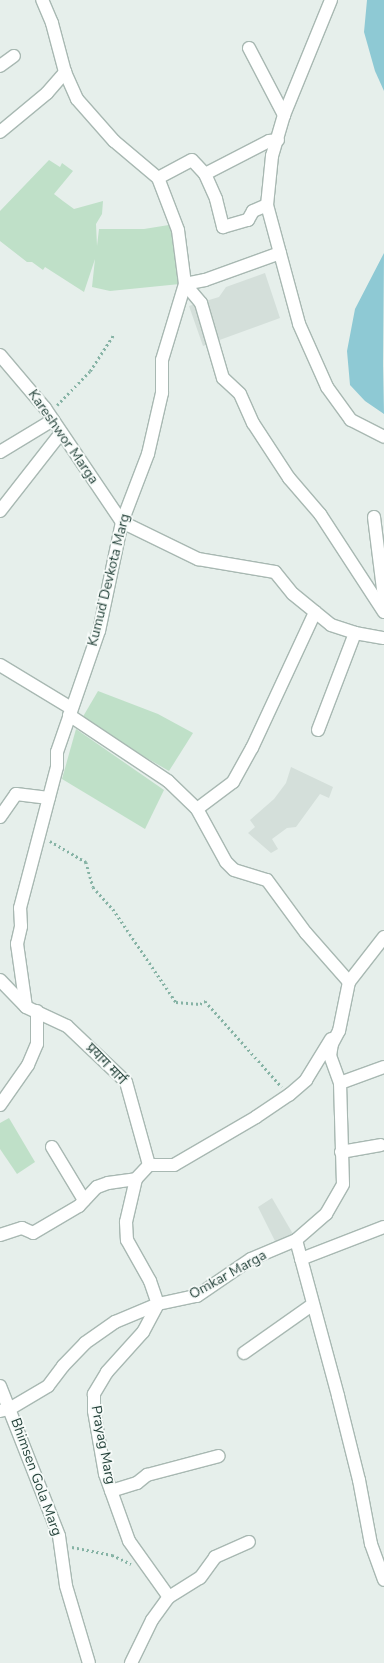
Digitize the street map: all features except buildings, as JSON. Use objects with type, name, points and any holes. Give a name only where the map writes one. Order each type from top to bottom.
[{"type":"street","name":"Kumud Devkota Marg","points":[[0,1105],[28,1065],[37,1044],[32,1009],[17,944],[21,926],[20,908],[49,798],[56,767],[57,752],[99,631],[122,522],[148,454],[162,394],[162,360],[185,284],[178,230],[158,178],[114,141],[77,99],[65,72],[52,23],[42,0]]},
{"type":"street","points":[[331,0],[284,115],[278,140],[272,156],[267,205],[299,324],[327,387],[351,420],[384,437]]},
{"type":"street","points":[[249,48],[284,115]]},
{"type":"street","points":[[0,66],[14,56]]},
{"type":"street","points":[[0,132],[47,93],[65,72]]},
{"type":"street","points":[[205,174],[269,141],[278,140]]},
{"type":"street","points":[[158,178],[192,160],[205,174],[216,199],[223,227],[248,220],[253,211],[262,205],[267,205]]},
{"type":"street","points":[[280,253],[204,280],[185,284],[201,303],[223,378],[240,394],[253,423],[289,478],[320,514],[384,612]]},
{"type":"street","name":"Kareshwor Marga","points":[[0,355],[51,417],[122,522]]},
{"type":"street","points":[[0,452],[51,417]]},
{"type":"street","points":[[0,510],[61,433]]},
{"type":"street","points":[[374,517],[384,597]]},
{"type":"street","points":[[122,522],[198,559],[275,572],[293,594],[331,625],[355,633],[384,638]]},
{"type":"street","points":[[197,809],[233,782],[252,748],[315,612]]},
{"type":"street","points":[[318,730],[355,633]]},
{"type":"street","points":[[0,665],[158,773],[197,809],[226,862],[234,870],[244,875],[255,875],[267,880],[306,933],[349,982],[384,937]]},
{"type":"street","points":[[0,817],[16,794],[49,798]]},
{"type":"street","points":[[0,980],[32,1009]]},
{"type":"street","name":"Omkar Marga","points":[[5,1409],[48,1386],[85,1343],[115,1322],[158,1304],[197,1296],[251,1259],[296,1240],[326,1214],[336,1200],[343,1184],[340,1083],[330,1056],[332,1044],[339,1030],[349,982]]},
{"type":"street","name":"प्रयाग मार्ग","points":[[32,1009],[67,1026],[126,1082],[149,1165]]},
{"type":"street","points":[[158,1304],[150,1281],[127,1240],[126,1222],[136,1179],[149,1165],[174,1165],[256,1117],[289,1095],[306,1080],[328,1041],[339,1030]]},
{"type":"street","points":[[340,1083],[384,1067]]},
{"type":"street","points":[[341,1152],[380,1145]]},
{"type":"street","points":[[52,1147],[84,1200]]},
{"type":"street","points":[[0,1235],[22,1228],[33,1233],[56,1222],[84,1200],[97,1187],[108,1183],[136,1179]]},
{"type":"street","points":[[301,1259],[384,1227]]},
{"type":"street","points":[[296,1240],[312,1305],[342,1411],[371,1544],[384,1580]]},
{"type":"street","name":"Prayag Marg","points":[[158,1304],[143,1332],[107,1372],[94,1394],[104,1466],[111,1491],[129,1541],[169,1597]]},
{"type":"street","points":[[244,1353],[312,1305]]},
{"type":"street","name":"Bhimsen Gola Marg","points":[[0,1386],[5,1409],[60,1545],[66,1586],[89,1663]]},
{"type":"street","points":[[111,1491],[138,1483],[147,1475],[219,1456]]},
{"type":"street","points":[[131,1663],[152,1620],[169,1597],[200,1578],[215,1557],[249,1542]]},
{"type":"path","points":[[51,417],[90,371],[114,334]]},
{"type":"path","points":[[40,835],[86,862],[93,887],[113,909],[176,1002],[200,1004],[205,1001],[289,1095]]},
{"type":"path","points":[[60,1545],[112,1555],[152,1572]]},
{"type":"shaded area","points":[[265,273],[280,318],[203,346],[189,306],[219,297],[226,287]]},
{"type":"shaded area","points":[[291,767],[333,787],[329,798],[320,794],[296,827],[287,828],[272,839],[278,849],[271,853],[248,833],[255,827],[250,820],[274,799],[286,783]]},
{"type":"shaded area","points":[[272,1198],[293,1234],[276,1243],[258,1207]]},
{"type":"green space","points":[[49,160],[60,167],[62,163],[73,171],[54,194],[63,201],[74,209],[103,201],[102,214],[96,224],[97,246],[99,229],[144,229],[175,224],[180,284],[110,291],[92,287],[95,259],[84,292],[45,267],[43,270],[32,262],[27,262],[0,241],[0,211]]},
{"type":"green space","points":[[98,691],[158,714],[193,733],[169,771],[81,720]]},
{"type":"green space","points":[[76,729],[164,790],[145,829],[62,779]]},
{"type":"green space","points":[[9,1118],[35,1162],[17,1174],[0,1149],[0,1123]]},
{"type":"water","points":[[367,0],[384,0],[384,91],[375,71],[364,32]]},
{"type":"water","points":[[384,253],[384,414],[365,401],[350,385],[347,351],[355,309]]}]
